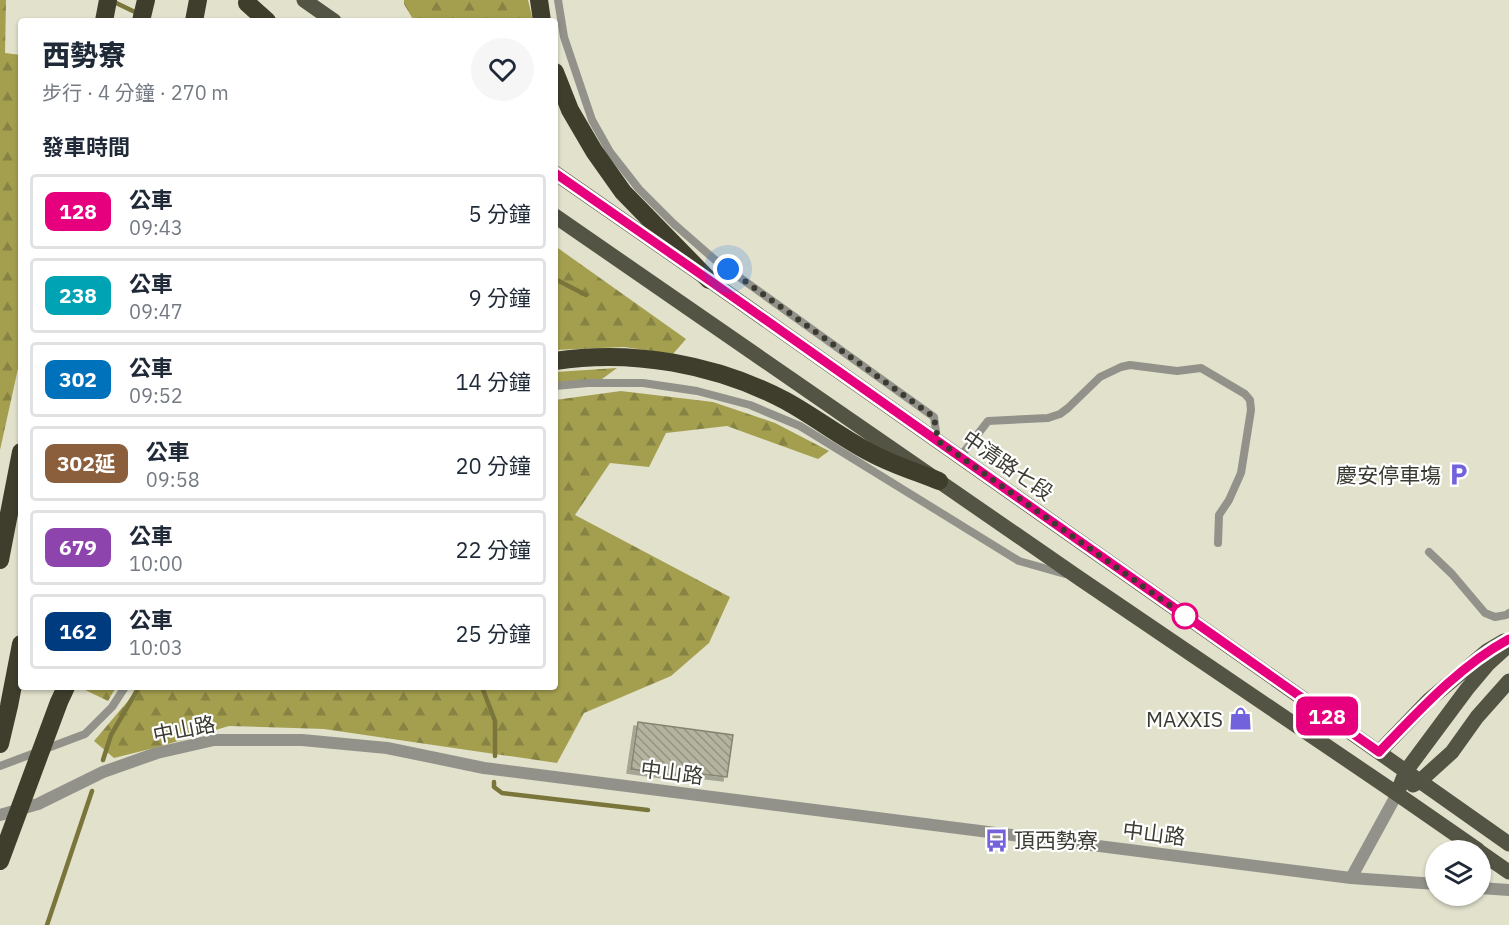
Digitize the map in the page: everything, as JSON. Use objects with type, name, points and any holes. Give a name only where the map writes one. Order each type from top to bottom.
[{"type":"highway","points":[[105,18],[108,0]]},
{"type":"highway","points":[[142,18],[146,0]]},
{"type":"highway","points":[[195,18],[198,0]]},
{"type":"highway","points":[[539,0],[542,18]]},
{"type":"highway","points":[[245,2],[264,18]]},
{"type":"highway","points":[[558,80],[570,110],[622,192],[709,280]]},
{"type":"highway","points":[[558,361],[596,358],[640,359],[683,365],[716,373],[763,390],[872,454],[939,481]]},
{"type":"highway","points":[[0,560],[18,467]]},
{"type":"highway","points":[[0,744],[18,660]]},
{"type":"highway","points":[[0,861],[65,690]]},
{"type":"main road","points":[[304,0],[330,18]]},
{"type":"main road","points":[[245,2],[269,18]]},
{"type":"main road","name":"中清路七段","points":[[558,175],[1509,844]]},
{"type":"main road","points":[[558,218],[1463,840]]},
{"type":"main road","points":[[1379,752],[1429,700],[1487,651],[1509,639]]},
{"type":"main road","points":[[1397,794],[1406,771],[1467,689],[1488,664],[1509,645]]},
{"type":"main road","points":[[1397,794],[1420,781],[1452,752],[1477,717],[1509,681]]},
{"type":"main road","points":[[1491,859],[1509,872]]},
{"type":"street","name":"中山路","points":[[0,815],[38,804],[104,772],[157,753],[214,740],[302,740],[387,748],[484,768],[1351,878],[1425,883]]},
{"type":"street","points":[[1351,878],[1397,794]]},
{"type":"street","points":[[1491,889],[1509,890]]},
{"type":"lane","points":[[558,0],[564,37],[592,120],[610,152],[639,189],[714,259],[934,417],[938,441]]},
{"type":"lane","points":[[960,457],[988,421],[1048,418],[1060,414],[1100,376],[1120,367],[1130,365],[1177,371],[1202,368],[1245,394],[1250,400],[1251,410],[1241,473],[1229,500],[1219,515],[1218,543]]},
{"type":"lane","points":[[558,386],[643,383],[697,391],[750,405],[800,426],[1020,561],[1079,578]]},
{"type":"lane","points":[[1429,552],[1452,574],[1485,613],[1495,617],[1509,613]]},
{"type":"lane","points":[[0,766],[85,734],[112,707],[124,690]]},
{"type":"green space","points":[[0,0],[6,0],[5,53],[18,55],[18,369],[0,450]]},
{"type":"green space","points":[[404,0],[528,0],[532,18],[412,18]]},
{"type":"green space","points":[[558,248],[686,339],[673,354],[624,347],[558,350]]},
{"type":"green space","points":[[617,368],[602,379],[558,386],[558,372]]},
{"type":"green space","points":[[621,391],[713,402],[775,423],[829,451],[818,459],[727,426],[666,433],[649,467],[610,463],[575,515],[730,597],[709,643],[671,676],[584,713],[557,763],[324,729],[229,726],[114,758],[94,741],[136,690],[558,690],[558,400]]},
{"type":"green space","points":[[85,690],[114,690],[108,701]]},
{"type":"building","points":[[638,722],[733,735],[727,777],[702,774],[701,779],[631,769]]},
{"type":"waterway","points":[[112,1],[137,13]]},
{"type":"waterway","points":[[558,281],[586,295]]},
{"type":"waterway","points":[[103,760],[111,735],[137,690]]},
{"type":"waterway","points":[[483,690],[495,721],[495,756]]},
{"type":"waterway","points":[[494,782],[494,787],[502,793],[648,810]]},
{"type":"waterway","points":[[47,925],[92,791]]},
{"type":"bus line","name":"128","points":[[558,175],[1379,752],[1429,700],[1487,651],[1509,639]]},
{"type":"place","name":"慶安停車塲","points":[[1459,475]]},
{"type":"place","name":"MAXXIS","points":[[1241,719]]},
{"type":"place","name":"頂西勢寮","points":[[996,840]]},
{"type":"route","points":[[728,269],[934,417],[938,441],[1185,616]]}]
